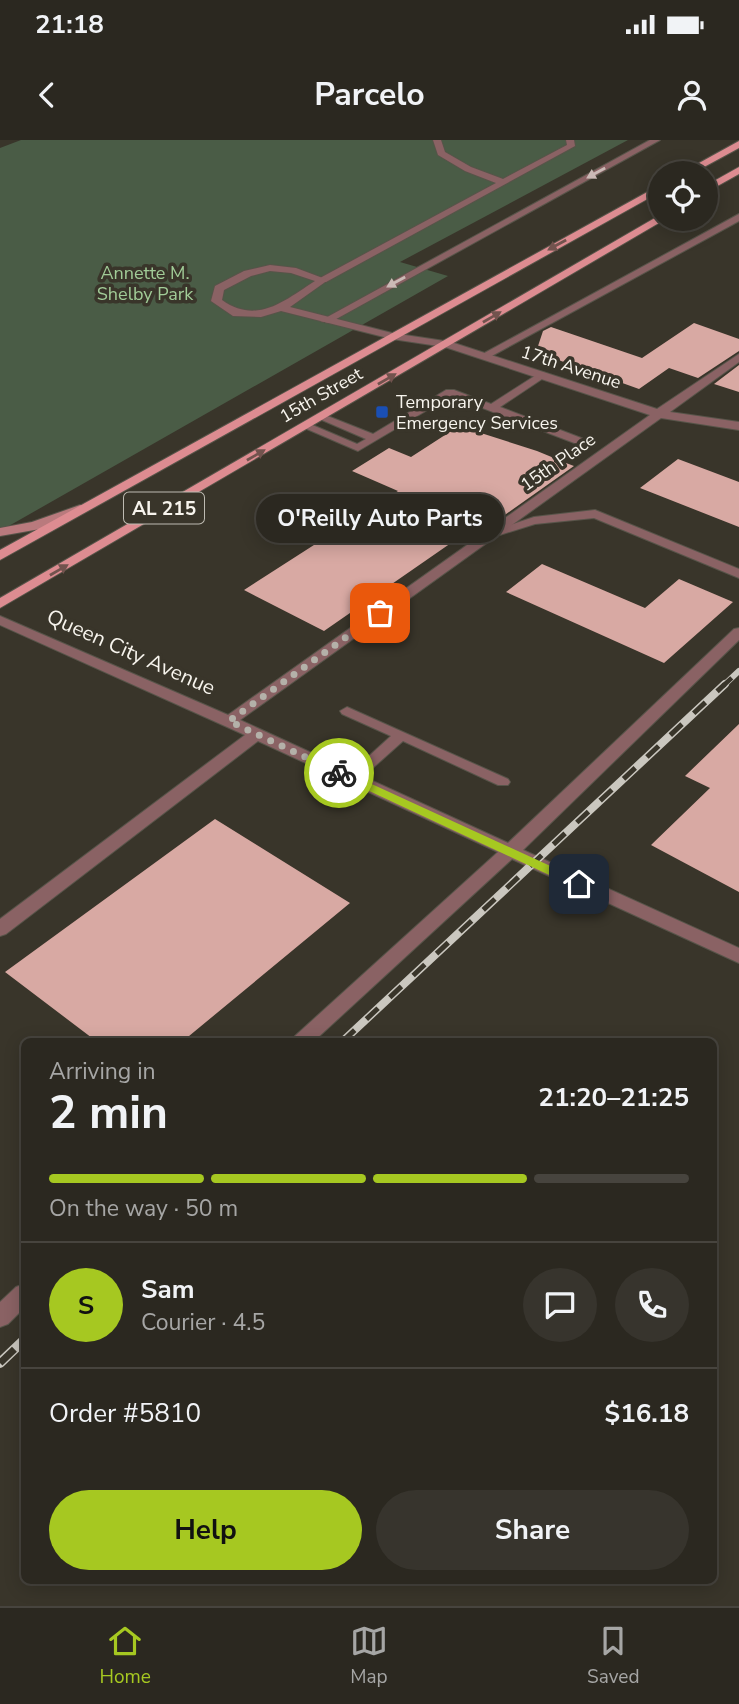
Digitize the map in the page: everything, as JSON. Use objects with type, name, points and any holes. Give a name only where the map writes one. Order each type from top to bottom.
[{"type":"main road","points":[[708,161],[739,144]]},
{"type":"main road","points":[[718,182],[739,170]]},
{"type":"main road","name":"15th Street","points":[[0,555],[648,195]]},
{"type":"main road","name":"15th Street","points":[[0,604],[648,225]]},
{"type":"street","points":[[253,269],[290,269],[323,280],[281,308],[261,314],[233,313],[216,301],[219,288],[253,269]]},
{"type":"street","name":"17th Avenue","points":[[281,308],[392,337],[447,344],[659,414],[739,426]]},
{"type":"street","name":"15th Place","points":[[229,721],[739,357]]},
{"type":"street","points":[[0,532],[35,526],[90,506]]},
{"type":"street","name":"Queen City Avenue","points":[[0,620],[229,721],[509,853],[739,956]]},
{"type":"street","points":[[305,1038],[509,853],[739,632]]},
{"type":"street","points":[[0,929],[257,734]]},
{"type":"street","points":[[0,1317],[21,1297]]},
{"type":"lane","points":[[437,140],[441,153],[468,169],[504,183]]},
{"type":"lane","points":[[323,280],[571,146],[570,140]]},
{"type":"lane","points":[[325,321],[656,140]]},
{"type":"lane","points":[[484,356],[739,217]]},
{"type":"lane","points":[[492,408],[541,375]]},
{"type":"lane","points":[[306,426],[358,448],[450,392],[585,443],[561,460]]},
{"type":"lane","points":[[321,417],[374,438]]},
{"type":"lane","points":[[487,535],[534,522],[596,514],[739,573]]},
{"type":"lane","points":[[347,711],[503,782]]},
{"type":"lane","points":[[352,779],[401,735]]},
{"type":"green space","name":"Annette M. Shelby Park","points":[[21,140],[628,140],[400,262],[448,276],[0,531],[0,148]]},
{"type":"building","points":[[694,323],[739,339],[739,351],[698,378],[669,368],[639,389],[536,352],[543,331],[551,327],[642,358]]},
{"type":"building","points":[[739,365],[739,392],[714,384]]},
{"type":"building","points":[[459,426],[537,451],[554,458],[554,462],[560,465],[566,463],[574,466],[485,529],[477,525],[324,631],[244,590],[398,491],[352,471],[389,448],[411,457]]},
{"type":"building","points":[[678,459],[739,482],[739,527],[640,488]]},
{"type":"building","points":[[542,564],[645,608],[679,579],[733,602],[664,663],[506,592]]},
{"type":"building","points":[[739,724],[739,892],[651,845],[710,788],[685,776]]},
{"type":"building","points":[[215,819],[350,903],[187,1038],[92,1038],[5,972]]},
{"type":"railway","points":[[723,686],[739,671]]},
{"type":"railway","points":[[346,1038],[725,684]]},
{"type":"railway","points":[[0,1363],[21,1343]]},
{"type":"way so far","points":[[339,773],[229,721],[380,613]]},
{"type":"place","name":"Temporary Emergency Services","points":[[382,412]]},
{"type":"place","name":"O'Reilly Auto Parts","points":[[380,613]]},
{"type":"route","points":[[339,773],[579,884]]}]
